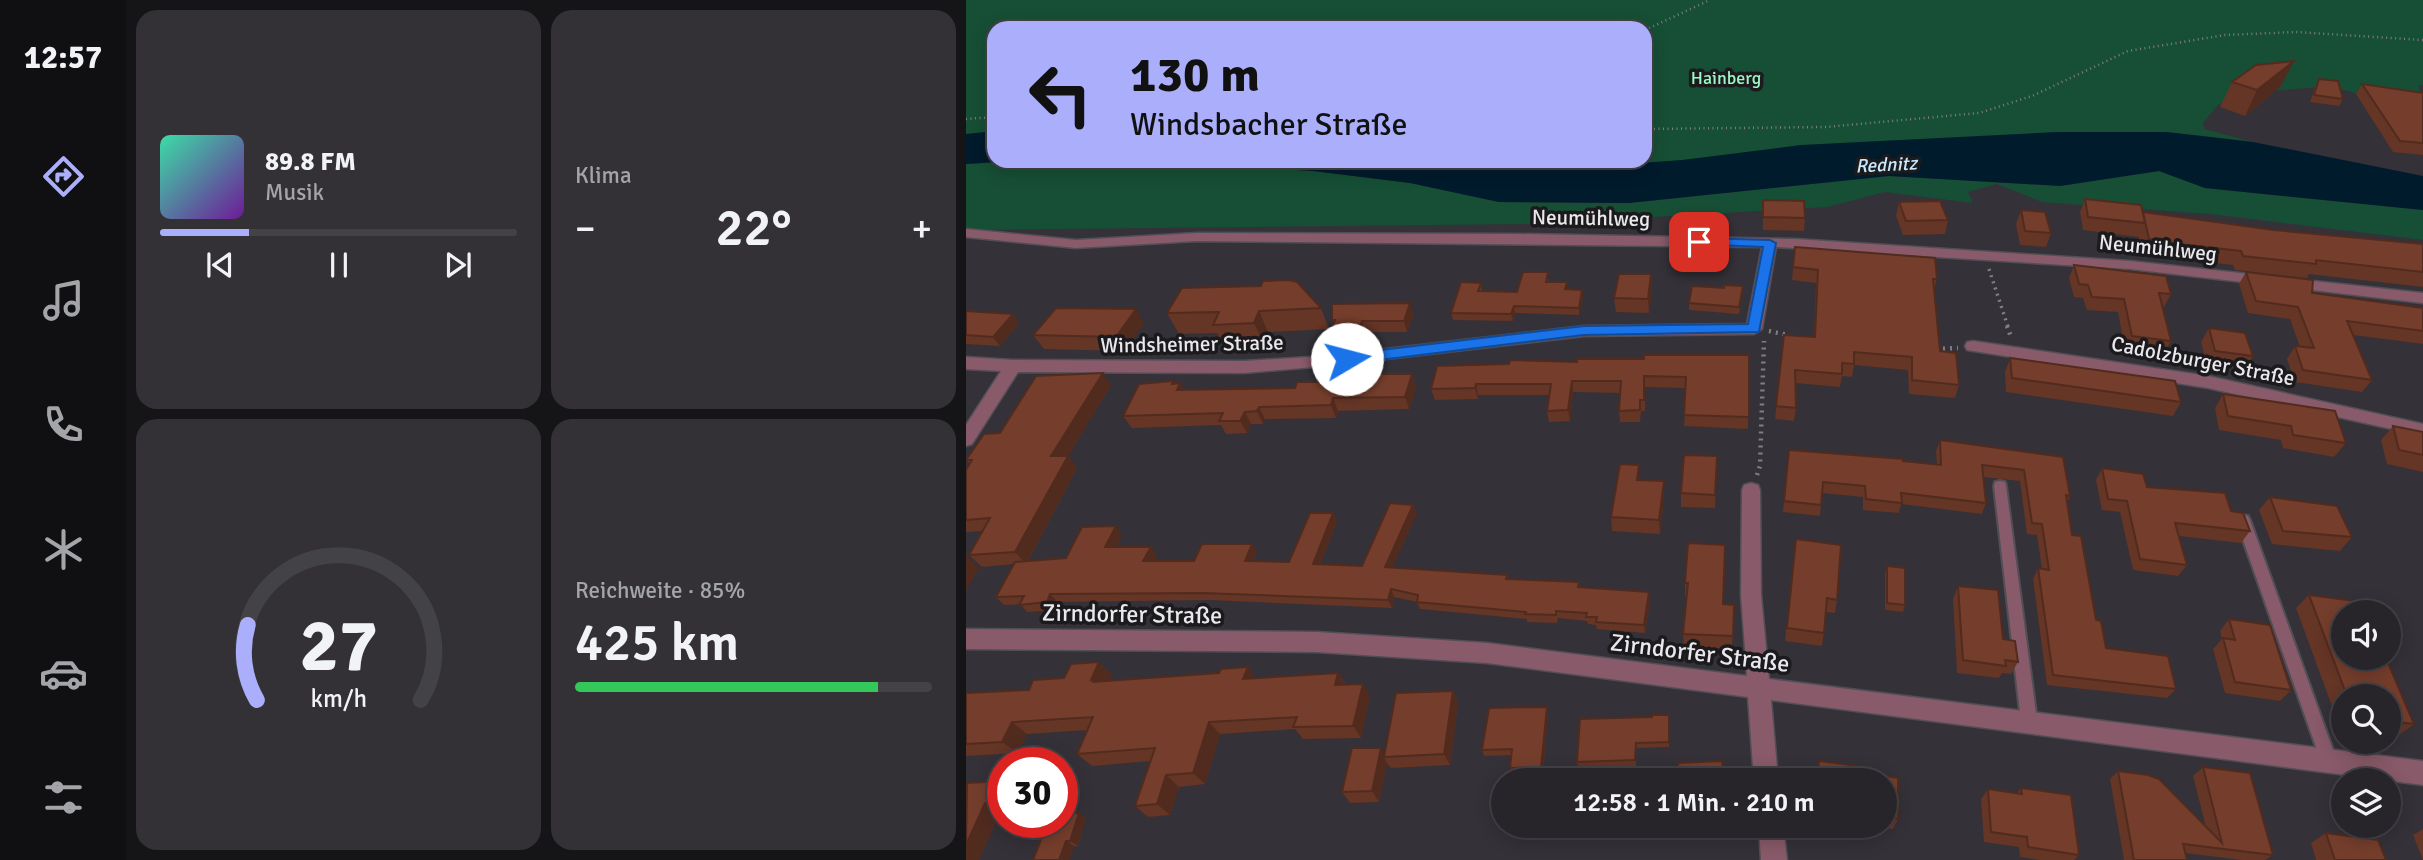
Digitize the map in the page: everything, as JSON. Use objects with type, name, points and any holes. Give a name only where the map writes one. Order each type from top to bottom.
[{"type":"street","name":"Neumühlweg","points":[[966,233],[1076,244],[1197,237],[1519,238],[1770,243],[2130,265],[2423,298]]},
{"type":"street","name":"Windsheimer Straße","points":[[966,363],[1013,366],[1244,367],[1326,361],[1584,331],[1754,329],[1770,243]]},
{"type":"street","name":"Cadolzburger Straße","points":[[1973,346],[2208,382],[2423,430]]},
{"type":"street","points":[[966,439],[1013,366]]},
{"type":"street","points":[[1751,490],[1751,595],[1765,768]]},
{"type":"street","name":"Zirndorfer Straße","points":[[966,639],[1317,642],[1487,653],[2423,773]]},
{"type":"street","points":[[1772,838],[1774,860]]},
{"type":"lane","points":[[2000,486],[2029,721]]},
{"type":"lane","points":[[2241,513],[2329,761]]},
{"type":"path","points":[[1652,27],[1710,0]]},
{"type":"path","points":[[1652,129],[1826,127],[1979,113],[2032,96],[2128,51],[2225,35],[2297,32],[2423,40]]},
{"type":"path","points":[[966,120],[987,118]]},
{"type":"path","points":[[1984,254],[2015,351]]},
{"type":"path","points":[[1760,466],[1765,330],[1795,336]]},
{"type":"path","points":[[1931,349],[1973,346]]},
{"type":"green space","name":"Hainberg","points":[[966,0],[2423,0],[2423,85],[2419,85],[2420,94],[2359,95],[2319,87],[2235,94],[2217,106],[2203,123],[2204,129],[2253,142],[2195,135],[1652,163],[1652,21],[987,21],[987,134],[966,136]]},
{"type":"green space","points":[[987,163],[987,168],[1267,168],[1410,183],[1499,202],[1629,203],[1889,176],[2060,186],[2159,171],[2205,188],[2423,210],[2423,240],[2210,214],[2042,202],[1997,184],[1968,192],[1973,203],[1885,192],[1827,207],[1530,224],[966,230],[966,164]]},
{"type":"water","points":[[987,132],[987,163],[966,164],[966,134]]},
{"type":"water","name":"Rednitz","points":[[2057,132],[2167,132],[2253,142],[2423,176],[2423,210],[2205,188],[2159,171],[2060,186],[1889,176],[1629,203],[1499,202],[1410,183],[1267,168],[1652,168],[1652,162],[1801,145]]},
{"type":"building","points":[[2294,61],[2257,90],[2232,82],[2256,65]]},
{"type":"building","points":[[2319,79],[2338,81],[2343,99],[2314,95]]},
{"type":"building","points":[[2362,84],[2423,93],[2423,143],[2400,141]]},
{"type":"building","points":[[2085,199],[2141,205],[2145,223],[2088,217]]},
{"type":"building","points":[[1763,200],[1804,201],[1805,218],[1763,217]]},
{"type":"building","points":[[1940,201],[1948,220],[1906,221],[1899,202]]},
{"type":"building","points":[[2021,210],[2045,212],[2051,233],[2025,231]]},
{"type":"building","points":[[2143,212],[2274,230],[2423,244],[2423,272],[2316,260],[2316,264],[2243,256],[2241,251],[2160,242],[2149,239]]},
{"type":"building","points":[[1795,247],[1935,258],[1937,279],[1933,279],[1940,351],[1956,353],[1959,385],[1912,380],[1912,357],[1854,352],[1854,364],[1842,363],[1842,374],[1795,370],[1796,408],[1776,406],[1784,335],[1815,337],[1818,270],[1793,267]]},
{"type":"building","points":[[2074,265],[2166,276],[2171,294],[2159,293],[2171,341],[2132,336],[2124,299],[2092,297],[2088,285],[2079,284]]},
{"type":"building","points":[[1523,272],[1548,272],[1546,282],[1567,282],[1565,289],[1582,290],[1579,308],[1514,306],[1511,314],[1451,313],[1461,282],[1481,283],[1478,291],[1517,292]]},
{"type":"building","points":[[2246,272],[2313,280],[2312,293],[2423,308],[2423,331],[2347,321],[2372,380],[2303,370],[2295,346],[2314,348],[2298,307],[2256,301]]},
{"type":"building","points":[[1619,274],[1651,274],[1648,299],[1614,298]]},
{"type":"building","points":[[1263,281],[1297,282],[1321,308],[1259,311],[1254,323],[1213,325],[1219,312],[1167,313],[1182,288],[1261,286]]},
{"type":"building","points":[[1724,285],[1743,286],[1739,307],[1689,303],[1692,286],[1724,288]]},
{"type":"building","points":[[1410,303],[1404,321],[1362,321],[1359,330],[1331,331],[1335,320],[1332,320],[1332,304]]},
{"type":"building","points":[[1056,308],[1136,309],[1116,337],[1033,335]]},
{"type":"building","points":[[966,311],[1013,314],[993,337],[966,335]]},
{"type":"building","points":[[2209,328],[2245,333],[2253,356],[2215,351]]},
{"type":"building","points":[[1644,355],[1749,355],[1749,417],[1684,415],[1686,377],[1644,376],[1644,400],[1640,400],[1640,410],[1619,411],[1621,381],[1572,381],[1568,410],[1547,411],[1551,384],[1476,384],[1475,388],[1431,389],[1437,366],[1509,364],[1510,360],[1577,362],[1577,359],[1644,359]]},
{"type":"building","points":[[2010,358],[2175,381],[2181,402],[2012,378]]},
{"type":"building","points":[[1103,373],[1051,456],[1068,456],[1015,552],[969,555],[990,518],[966,520],[966,470],[972,460],[966,460],[984,434],[1000,433],[1036,376]]},
{"type":"building","points":[[1320,374],[1412,374],[1405,397],[1333,398],[1331,405],[1259,407],[1257,411],[1245,412],[1240,421],[1219,421],[1223,413],[1123,416],[1139,384],[1173,381],[1172,384],[1180,383],[1177,390],[1295,388],[1297,382],[1318,382]]},
{"type":"building","points":[[2223,394],[2335,411],[2346,443],[2293,435],[2291,426],[2228,416]]},
{"type":"building","points":[[2393,426],[2423,432],[2423,455],[2399,450]]},
{"type":"building","points":[[1940,440],[2063,457],[2070,496],[2066,495],[2072,535],[2081,536],[2096,620],[2101,621],[2106,648],[2168,656],[2176,689],[2053,675],[2038,568],[2049,570],[2042,524],[2032,523],[2024,470],[1982,465],[1986,503],[1901,493],[1902,503],[1866,499],[1865,486],[1823,482],[1821,505],[1784,501],[1789,450],[1903,459],[1941,465]]},
{"type":"building","points":[[1684,455],[1717,456],[1715,495],[1681,493]]},
{"type":"building","points":[[1620,464],[1639,465],[1637,480],[1664,481],[1659,520],[1611,517]]},
{"type":"building","points":[[2102,468],[2143,474],[2147,487],[2225,493],[2231,511],[2243,513],[2250,531],[2175,523],[2187,565],[2140,559],[2127,501],[2108,499]]},
{"type":"building","points":[[2270,497],[2337,506],[2352,537],[2283,531]]},
{"type":"building","points":[[1390,503],[1413,505],[1385,567],[1507,575],[1506,579],[1579,582],[1578,587],[1649,592],[1644,625],[1596,622],[1597,617],[1586,617],[1587,613],[1556,611],[1556,615],[1525,614],[1526,612],[1417,602],[1418,595],[1391,589],[1388,600],[1203,593],[1050,594],[1047,602],[1019,605],[1024,596],[996,597],[1015,562],[1066,558],[1082,527],[1116,526],[1105,547],[1151,547],[1143,561],[1194,561],[1202,544],[1252,544],[1245,561],[1289,562],[1310,513],[1333,513],[1313,564],[1362,566]]},
{"type":"building","points":[[1796,539],[1841,545],[1837,600],[1827,598],[1824,633],[1787,628]]},
{"type":"building","points":[[1688,543],[1725,545],[1723,604],[1734,605],[1733,636],[1683,634],[1688,583],[1685,583]]},
{"type":"building","points":[[1887,566],[1905,568],[1905,605],[1887,603]]},
{"type":"building","points":[[1958,586],[1998,590],[2003,639],[2015,641],[2018,662],[2005,660],[2006,666],[1963,660]]},
{"type":"building","points":[[2309,595],[2347,600],[2331,600],[2331,653]]},
{"type":"building","points":[[2229,619],[2270,625],[2291,690],[2235,682],[2223,638],[2235,640]]},
{"type":"building","points":[[1099,662],[1091,680],[1094,679],[1093,682],[1219,673],[1221,669],[1248,667],[1243,679],[1338,673],[1335,685],[1363,684],[1353,726],[1293,727],[1297,717],[1209,722],[1193,773],[1166,775],[1157,804],[1135,806],[1155,748],[1078,754],[1093,717],[1012,722],[1002,742],[966,744],[966,693],[1029,690],[1033,680],[1064,678],[1071,664]]},
{"type":"building","points":[[2337,670],[2391,670],[2397,684],[2342,684]]},
{"type":"building","points":[[1453,691],[1444,754],[1384,757],[1396,693]]},
{"type":"building","points":[[2401,693],[2414,724],[2401,722]]},
{"type":"building","points":[[1547,707],[1541,767],[1510,768],[1512,749],[1482,750],[1489,708]]},
{"type":"building","points":[[1669,715],[1669,742],[1636,743],[1635,760],[1577,762],[1580,719]]},
{"type":"building","points":[[1352,748],[1381,748],[1372,791],[1342,792]]},
{"type":"building","points":[[1722,761],[1723,768],[1678,768],[1678,763]]},
{"type":"building","points":[[1819,761],[1866,767],[1866,768],[1819,768]]},
{"type":"building","points":[[2203,767],[2250,773],[2273,855],[2183,844],[2187,860],[2134,860],[2118,771],[2159,779],[2222,843]]},
{"type":"building","points":[[1897,778],[1898,778],[1897,819]]},
{"type":"building","points":[[987,782],[987,803],[966,845],[967,783]]},
{"type":"building","points":[[2021,788],[2071,795],[2079,855],[2028,847],[2027,837],[1991,832],[1988,789],[2022,794]]},
{"type":"building","points":[[2326,833],[2331,834],[2331,838],[2378,840],[2386,860],[2335,860]]},
{"type":"building","points":[[1042,838],[1071,838],[1066,841],[1059,860],[1033,860]]},
{"type":"route","points":[[1347,359],[1506,338],[1584,331],[1754,329],[1770,243],[1699,242]]}]
